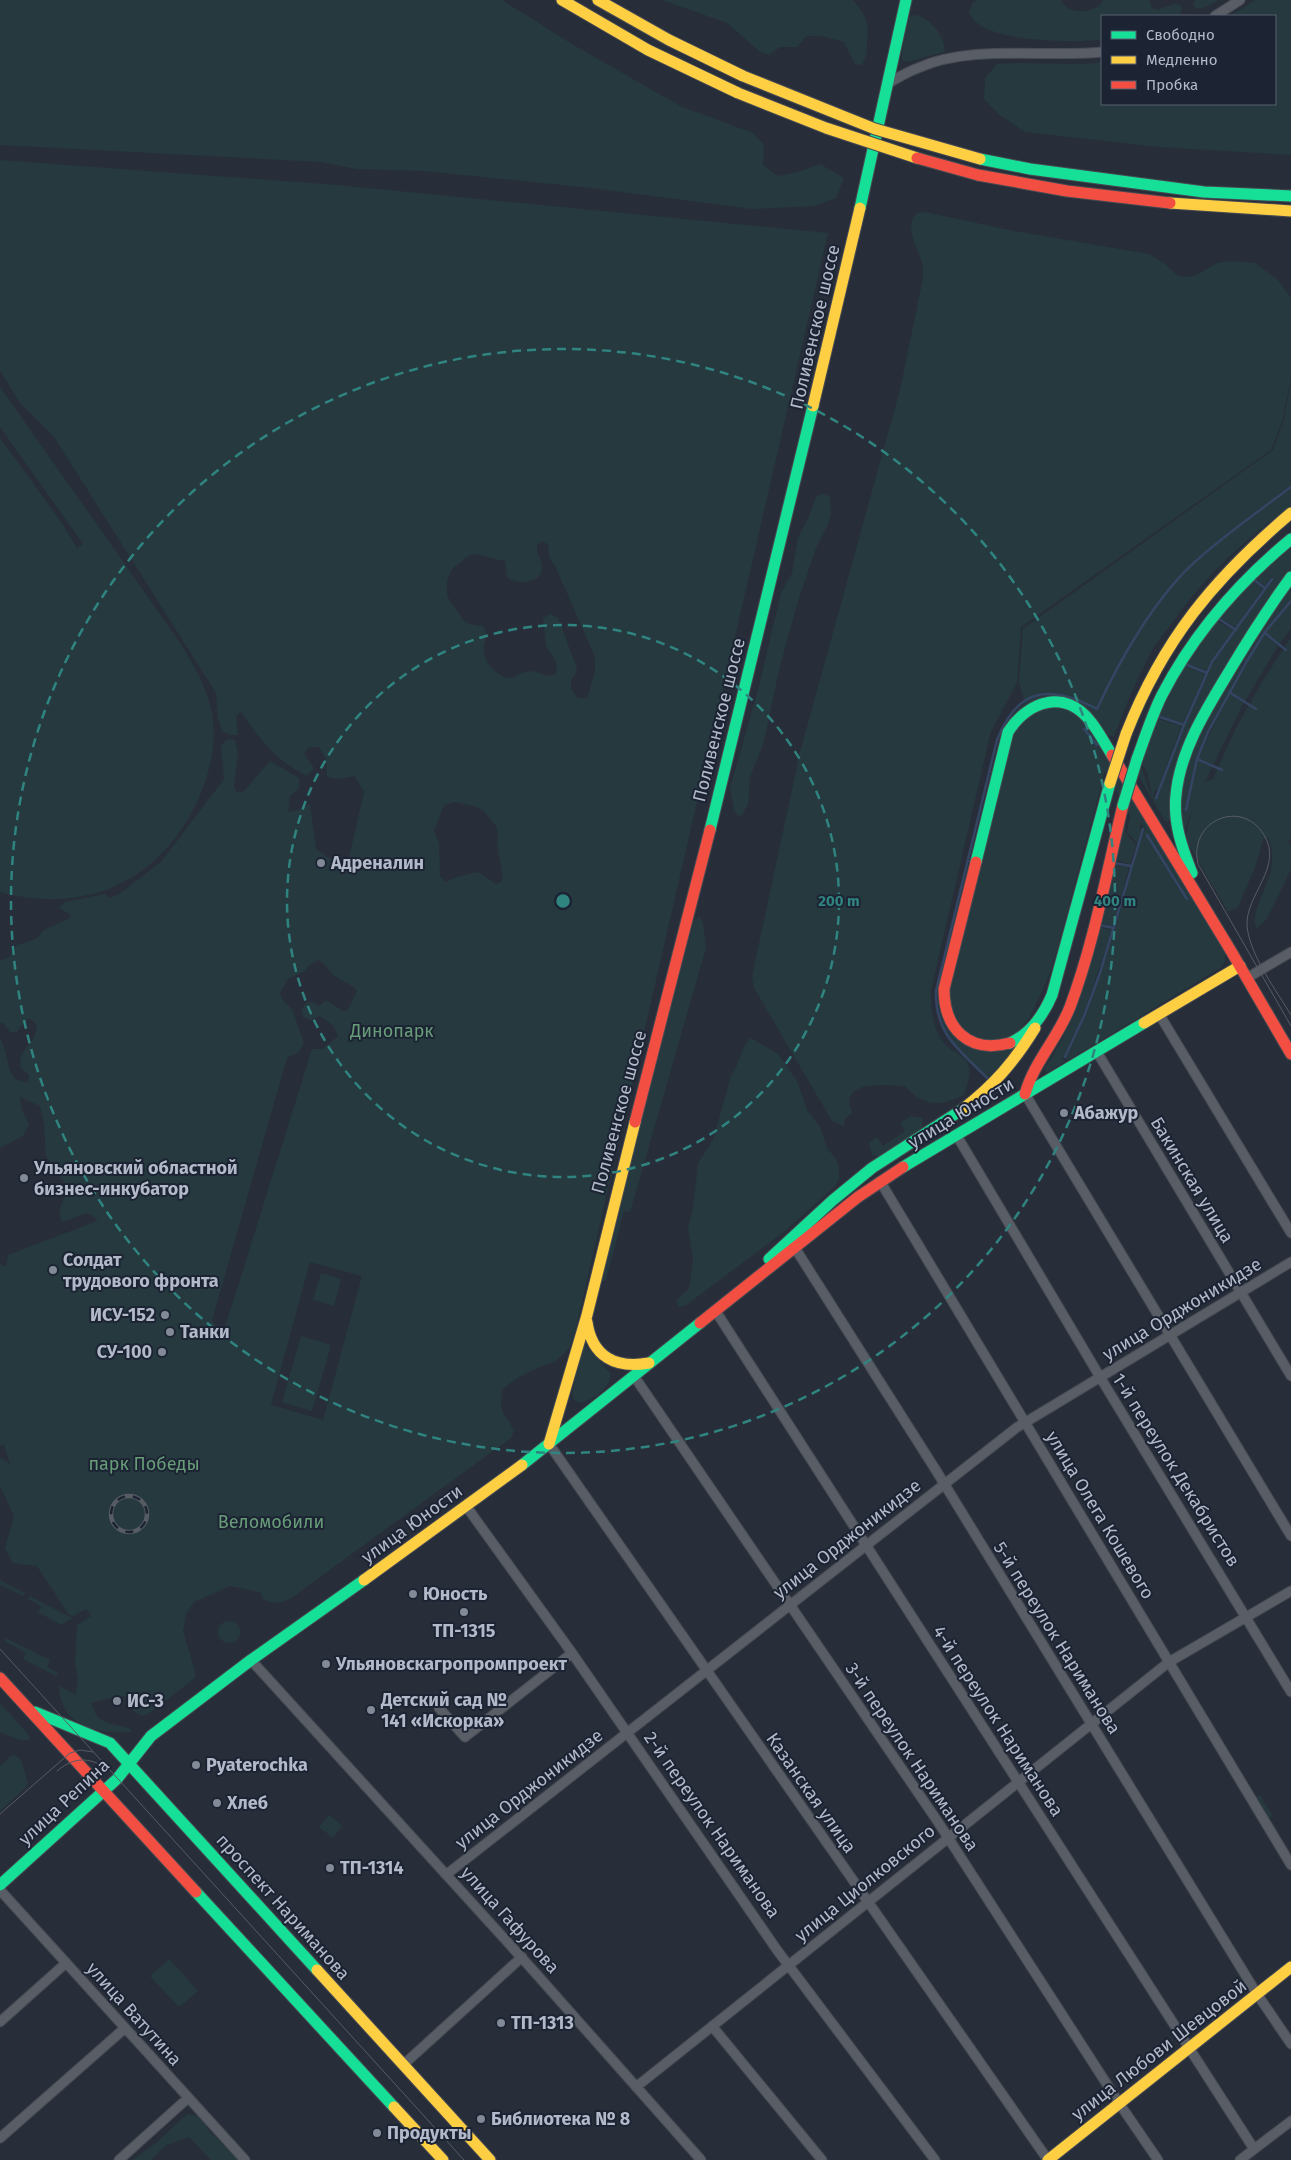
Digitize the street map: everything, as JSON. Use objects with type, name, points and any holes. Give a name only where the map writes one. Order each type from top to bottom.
[{"type":"main road","points":[[562,0],[694,75],[835,132],[906,155],[978,175],[1031,186],[1116,198],[1197,206],[1291,211]]},
{"type":"main road","points":[[598,0],[684,48],[744,76],[875,129],[980,159],[1048,172],[1204,192],[1291,196]]},
{"type":"main road","name":"Поливенское шоссе","points":[[548,1444],[587,1315],[626,1153],[697,884],[859,216],[906,0]]},
{"type":"main road","name":"улица Юности","points":[[715,1310],[790,1240],[872,1168],[962,1110],[986,1092],[1007,1071],[1025,1047],[1043,1012],[1058,972],[1110,783],[1126,734],[1145,688],[1159,663],[1190,617],[1222,575],[1256,542],[1291,513]]},
{"type":"main road","points":[[1026,1094],[1030,1077],[1061,1029],[1070,1007],[1081,974],[1123,805],[1137,759],[1162,696],[1198,636],[1220,605],[1245,578],[1291,539]]},
{"type":"main road","points":[[1231,951],[1185,860],[1176,817],[1178,778],[1183,759],[1196,728],[1258,624],[1291,577]]},
{"type":"main road","points":[[1043,1012],[1017,1039],[1003,1045],[988,1046],[974,1043],[956,1031],[945,1012],[943,997],[1008,732],[1017,718],[1030,707],[1055,702],[1072,706],[1091,722],[1231,951],[1291,1054]]},
{"type":"main road","name":"улица Юности","points":[[129,1764],[151,1736],[251,1660],[466,1506],[548,1444],[880,1181],[1240,966]]},
{"type":"main road","points":[[587,1315],[589,1336],[605,1357],[619,1364],[629,1366],[650,1363]]},
{"type":"main road","name":"проспект Нариманова","points":[[0,1678],[443,2160]]},
{"type":"main road","name":"проспект Нариманова","points":[[29,1709],[110,1743],[490,2160]]},
{"type":"main road","name":"улица Репина","points":[[0,1885],[104,1791],[129,1764]]},
{"type":"main road","name":"улица Любови Шевцовой","points":[[1048,2160],[1291,1967]]},
{"type":"street","points":[[1217,15],[1240,0]]},
{"type":"street","points":[[887,84],[919,67],[955,58],[994,54],[1083,54],[1101,52]]},
{"type":"street","points":[[1247,978],[1291,952]]},
{"type":"street","points":[[1159,1014],[1291,1233]]},
{"type":"street","name":"Бакинская улица","points":[[1096,1052],[1291,1376]]},
{"type":"street","points":[[1026,1094],[1291,1536]]},
{"type":"street","name":"1-й переулок Декабристов","points":[[957,1136],[1100,1377],[1291,1692]]},
{"type":"street","name":"улица Олега Кошевого","points":[[880,1181],[1291,1865]]},
{"type":"street","name":"5-й переулок Нариманова","points":[[795,1248],[944,1484],[1257,1994],[1291,2044]]},
{"type":"street","name":"улица Орджоникидзе","points":[[447,1874],[865,1545],[1025,1422],[1291,1262]]},
{"type":"street","name":"4-й переулок Нариманова","points":[[715,1310],[1254,2149]]},
{"type":"street","name":"3-й переулок Нариманова","points":[[634,1376],[948,1837],[1119,2103],[1158,2160]]},
{"type":"street","name":"Казанская улица","points":[[548,1444],[1048,2160]]},
{"type":"street","name":"2-й переулок Нариманова","points":[[466,1506],[572,1653],[788,1965],[935,2160]]},
{"type":"street","name":"улица Циолковского","points":[[636,2087],[1170,1662],[1291,1591]]},
{"type":"street","points":[[440,1708],[465,1737],[572,1653]]},
{"type":"street","name":"улица Гафурова","points":[[251,1660],[447,1874],[701,2160]]},
{"type":"street","name":"улица Ватутина","points":[[0,1890],[245,2160]]},
{"type":"street","points":[[403,2065],[522,1958]]},
{"type":"street","points":[[0,2022],[66,1963]]},
{"type":"street","points":[[712,2026],[822,2160]]},
{"type":"street","points":[[0,2138],[125,2028]]},
{"type":"street","points":[[119,2160],[188,2098]]},
{"type":"street","points":[[1240,2160],[1291,2120]]},
{"type":"green space","points":[[0,0],[502,0],[572,44],[680,106],[753,133],[764,145],[763,165],[778,176],[798,172],[820,164],[844,178],[836,198],[814,206],[752,209],[592,188],[423,171],[357,169],[321,162],[0,145]]},
{"type":"green space","points":[[662,0],[853,0],[864,15],[867,23],[866,56],[862,65],[855,64],[844,42],[821,36],[806,36],[797,47],[780,47],[769,55],[759,51],[727,23]]},
{"type":"green space","points":[[979,0],[1061,0],[1069,9],[1082,11],[1095,8],[1103,0],[1149,0],[1152,8],[1157,10],[1174,4],[1180,5],[1182,8],[1180,15],[1101,15],[1101,40],[1051,41],[1009,36],[991,31],[977,23],[969,13],[973,2]]},
{"type":"green space","points":[[1196,0],[1219,0],[1201,9],[1195,8],[1193,4]]},
{"type":"green space","points":[[1255,0],[1291,0],[1291,155],[1159,147],[1025,132],[1001,116],[984,99],[985,78],[997,64],[1101,62],[1101,105],[1276,105],[1276,15],[1232,15]]},
{"type":"green space","points":[[912,15],[924,19],[935,28],[943,40],[944,52],[907,62],[902,60],[902,50],[909,18]]},
{"type":"green space","points":[[0,160],[337,185],[828,233],[573,1341],[563,1355],[513,1381],[502,1390],[501,1405],[503,1413],[514,1431],[511,1438],[294,1596],[286,1601],[275,1603],[263,1599],[260,1592],[230,1586],[194,1602],[186,1614],[183,1631],[195,1671],[195,1677],[190,1682],[148,1714],[142,1716],[133,1711],[134,1701],[130,1697],[118,1696],[90,1703],[102,1720],[128,1728],[132,1730],[131,1732],[94,1729],[83,1725],[66,1711],[61,1700],[59,1686],[78,1696],[76,1694],[78,1679],[75,1664],[77,1625],[91,1616],[86,1609],[73,1616],[69,1615],[37,1566],[13,1563],[5,1548],[14,1516],[0,1486],[0,1458],[10,1464],[4,1444],[0,1446],[0,1264],[6,1267],[8,1255],[97,1221],[96,1218],[87,1213],[62,1222],[59,1211],[68,1188],[46,1156],[44,1125],[40,1106],[20,1097],[22,1110],[29,1125],[23,1136],[0,1148],[0,1039],[13,1076],[15,1079],[28,1083],[29,1075],[21,1068],[20,1061],[35,1036],[36,1024],[31,1019],[27,1019],[17,1032],[10,1032],[3,1023],[0,1023],[0,961],[10,957],[17,945],[36,939],[44,930],[68,919],[71,915],[59,908],[65,902],[105,894],[109,898],[118,895],[161,862],[224,779],[221,746],[228,739],[235,740],[238,753],[234,786],[237,793],[244,791],[270,761],[299,778],[299,788],[290,796],[288,812],[310,804],[316,849],[329,858],[349,858],[364,792],[355,776],[339,779],[327,777],[326,759],[319,747],[309,747],[304,754],[314,768],[307,776],[296,770],[269,748],[241,711],[236,716],[238,735],[230,735],[222,731],[218,719],[216,693],[54,437],[20,403],[0,370]],"holes":[[[542,541],[548,545],[549,557],[556,568],[595,657],[595,672],[587,698],[578,698],[571,689],[571,680],[577,668],[558,618],[551,614],[543,618],[546,646],[556,661],[557,672],[552,676],[527,671],[510,678],[500,675],[485,658],[486,633],[483,626],[469,624],[464,621],[447,596],[447,580],[452,569],[468,556],[477,554],[505,561],[507,577],[511,580],[517,582],[534,580],[541,572],[542,566],[537,545]],[[455,802],[477,807],[483,810],[496,826],[503,878],[501,882],[496,884],[478,872],[446,882],[440,877],[439,843],[434,831],[444,805]],[[318,960],[321,961],[333,975],[357,991],[347,1011],[343,1011],[326,1000],[319,1006],[308,1002],[302,1008],[305,1018],[311,1020],[319,1016],[333,1025],[338,1036],[323,1049],[312,1049],[222,1337],[212,1320],[287,1058],[299,1052],[304,1043],[292,1009],[283,1001],[280,993],[288,979],[305,971],[308,966]],[[310,1262],[362,1276],[323,1420],[271,1405]]]},
{"type":"green space","points":[[925,212],[1014,231],[1149,254],[1165,264],[1177,275],[1184,277],[1195,276],[1217,263],[1230,261],[1255,263],[1278,280],[1291,298],[1291,379],[1282,422],[1271,450],[1021,627],[1017,683],[991,731],[931,990],[932,1012],[938,1034],[950,1049],[963,1057],[968,1064],[968,1082],[964,1095],[947,1102],[933,1103],[919,1098],[905,1086],[872,1085],[864,1087],[851,1095],[849,1102],[852,1113],[845,1119],[844,1126],[832,1121],[754,988],[752,976],[800,752],[900,390],[923,275],[923,265],[911,231],[911,224],[917,213]]},
{"type":"green space","points":[[1291,383],[1291,506],[1241,545],[1185,605],[1150,654],[1130,695],[1114,737],[1108,735],[1101,724],[1077,704],[1017,712],[940,1002],[981,1051],[996,1052],[1014,1047],[1017,1048],[992,1079],[988,1078],[960,1050],[946,1031],[941,1021],[938,994],[999,741],[1010,716],[1025,703],[1019,683],[1023,629],[1273,450],[1283,423]]},
{"type":"green space","points":[[0,387],[179,641],[203,685],[212,713],[214,736],[209,770],[197,802],[181,830],[162,853],[140,872],[116,886],[90,895],[61,899],[31,898],[0,892],[0,438],[62,523],[77,548],[83,544],[0,427]]},
{"type":"green space","points":[[822,493],[830,497],[831,514],[816,548],[798,601],[779,670],[764,742],[750,777],[748,804],[742,815],[738,816],[734,810],[730,788],[759,686],[781,593],[792,573],[798,538],[808,519],[816,497]]},
{"type":"green space","points":[[1291,546],[1291,569],[1281,582],[1191,729],[1170,819],[1168,822],[1165,821],[1138,775],[1141,767],[1152,794],[1147,772],[1142,764],[1158,719],[1181,726],[1158,790],[1156,789],[1153,797],[1156,799],[1184,725],[1213,663],[1273,578],[1271,577],[1265,586],[1254,578]]},
{"type":"green space","points":[[1252,581],[1263,588],[1236,627],[1219,618]]},
{"type":"green space","points":[[1291,585],[1291,599],[1264,632],[1245,663],[1241,661]]},
{"type":"green space","points":[[1291,602],[1291,629],[1279,644],[1265,633]]},
{"type":"green space","points":[[1216,621],[1234,630],[1206,671],[1186,663]]},
{"type":"green space","points":[[1265,634],[1278,646],[1245,701],[1230,692]]},
{"type":"green space","points":[[1291,637],[1291,839],[1288,841],[1291,847],[1291,869],[1267,919],[1257,928],[1255,920],[1256,911],[1272,864],[1272,851],[1268,838],[1263,839],[1256,865],[1238,907],[1228,912],[1187,842],[1187,831],[1193,810],[1184,831],[1181,804],[1187,766],[1193,748],[1210,713],[1240,663],[1243,666],[1208,730],[1196,758],[1186,810],[1197,760],[1212,767],[1205,782],[1213,779],[1236,728],[1262,682]]},
{"type":"green space","points":[[1184,666],[1205,674],[1183,723],[1159,716]]},
{"type":"green space","points":[[1230,693],[1244,702],[1213,765],[1198,758]]},
{"type":"green space","points":[[1060,707],[1084,719],[1224,951],[1225,956],[1220,968],[1067,1061],[1066,1058],[1088,1011],[1115,929],[1138,844],[1145,829],[1141,823],[1139,828],[1142,830],[1137,843],[1127,832],[1130,816],[1105,771],[1052,969],[1030,1017],[1018,1032],[1004,1040],[977,1039],[960,1027],[950,1009],[950,989],[1012,737],[1017,726],[1036,710]],"holes":[[[1147,834],[1188,899],[1187,900]]]},
{"type":"green space","points":[[1124,826],[1126,827],[1125,832],[1136,845],[1130,864],[1116,860]]},
{"type":"green space","points":[[1115,864],[1129,867],[1113,927],[1101,923]]},
{"type":"green space","points":[[699,916],[703,922],[706,948],[630,1212],[624,1211],[606,1280],[602,1282],[600,1281],[632,1148],[694,921]]},
{"type":"green space","points":[[1100,927],[1112,930],[1085,1011],[1065,1057],[1062,1058],[1065,1062],[1047,1073],[1044,1069],[1064,1035],[1079,1001]]},
{"type":"green space","points":[[751,1038],[778,1054],[797,1081],[807,1110],[820,1127],[827,1148],[836,1159],[839,1168],[839,1179],[835,1186],[785,1231],[685,1306],[679,1307],[676,1300],[688,1290],[690,1283],[693,1258],[688,1228],[693,1208],[698,1163],[713,1140],[731,1076],[744,1046]]},
{"type":"green space","points":[[911,1116],[922,1118],[923,1128],[878,1156],[872,1155],[869,1143],[877,1137],[883,1146],[905,1131],[900,1123]]},
{"type":"green space","points":[[321,1273],[341,1279],[334,1306],[313,1300]]},
{"type":"green space","points":[[301,1336],[331,1345],[312,1411],[282,1402]]},
{"type":"green space","points":[[583,1343],[610,1373],[610,1378],[601,1392],[582,1403],[574,1400],[572,1393]]},
{"type":"green space","points":[[0,1580],[25,1593],[23,1596],[0,1585]]},
{"type":"green space","points":[[30,1596],[73,1618],[61,1625],[38,1612],[41,1606],[28,1599]]},
{"type":"green space","points":[[229,1621],[237,1624],[240,1632],[237,1640],[229,1643],[221,1640],[218,1632],[221,1624]]},
{"type":"green space","points":[[6,1638],[50,1660],[47,1667],[58,1673],[56,1676],[23,1659],[26,1653],[5,1641]]},
{"type":"green space","points":[[0,1703],[28,1734],[30,1737],[27,1740],[20,1740],[0,1732]]},
{"type":"green space","points":[[15,1755],[21,1760],[28,1783],[0,1811],[0,1766],[11,1756]]},
{"type":"green space","points":[[1260,1795],[1273,1816],[1269,1818],[1257,1797]]},
{"type":"green space","points":[[329,1815],[342,1826],[333,1838],[319,1827]]},
{"type":"green space","points":[[169,1959],[198,1991],[179,2007],[150,1976]]},
{"type":"green space","points":[[187,2114],[202,2119],[213,2135],[238,2160],[211,2160],[189,2137],[165,2146],[151,2160],[133,2160],[157,2142]]},
{"type":"waterway","points":[[987,1078],[958,1049],[944,1030],[937,1006],[936,991],[997,740],[1005,722],[1015,709],[1026,700],[1038,695],[1065,696],[1097,709],[1128,649],[1167,591],[1197,560],[1219,541],[1291,487]]},
{"type":"waterway","points":[[1156,798],[1184,725],[1212,662],[1272,579]]},
{"type":"waterway","points":[[1254,580],[1265,588]]},
{"type":"waterway","points":[[1186,810],[1197,759],[1208,732],[1265,632],[1291,601]]},
{"type":"waterway","points":[[1219,619],[1236,630]]},
{"type":"waterway","points":[[1265,633],[1286,650]]},
{"type":"waterway","points":[[1187,665],[1207,673]]},
{"type":"waterway","points":[[1229,692],[1256,709]]},
{"type":"waterway","points":[[1160,717],[1184,725]]},
{"type":"waterway","points":[[1084,729],[1097,745]]},
{"type":"waterway","points":[[1197,759],[1222,770]]},
{"type":"waterway","points":[[1065,1057],[1085,1014],[1100,973],[1143,829]]},
{"type":"waterway","points":[[1147,835],[1187,899]]},
{"type":"waterway","points":[[1114,863],[1131,866]]},
{"type":"waterway","points":[[1099,925],[1114,928]]},
{"type":"tram line","points":[[1291,1015],[1258,961],[1247,926],[1252,903],[1267,870],[1270,858],[1269,847],[1264,835],[1254,824],[1243,818],[1231,816],[1219,819],[1209,826],[1201,836],[1197,849],[1198,864],[1291,1026]]},
{"type":"tram line","points":[[0,1649],[464,2160]]},
{"type":"tram line","points":[[0,1814],[70,1753],[80,1750],[93,1752]]},
{"type":"tram line","points":[[57,1771],[79,1760],[90,1761],[102,1766]]},
{"type":"railway","points":[[129,1496],[141,1502],[147,1514],[141,1526],[129,1532],[117,1526],[111,1514],[117,1502],[129,1496]]},
{"type":"traffic: fast","points":[[860,208],[906,0]]},
{"type":"traffic: fast","points":[[980,159],[1030,169],[1204,192],[1291,196]]},
{"type":"traffic: fast","points":[[710,830],[813,406]]},
{"type":"traffic: fast","points":[[1137,759],[1158,703],[1188,651],[1235,591],[1291,539]]},
{"type":"traffic: fast","points":[[1192,873],[1182,845],[1175,805],[1183,762],[1196,730],[1212,699],[1252,634],[1291,577]]},
{"type":"traffic: fast","points":[[976,862],[1008,732],[1016,721],[1026,713],[1036,706],[1047,703],[1059,702],[1070,705],[1081,711],[1091,722],[1112,755]]},
{"type":"traffic: fast","points":[[1123,805],[1137,759]]},
{"type":"traffic: fast","points":[[1010,1043],[1036,1023],[1052,995],[1110,783]]},
{"type":"traffic: fast","points":[[903,1167],[1144,1023]]},
{"type":"traffic: fast","points":[[769,1259],[833,1200],[872,1168],[963,1109]]},
{"type":"traffic: fast","points":[[522,1465],[700,1323]]},
{"type":"traffic: fast","points":[[0,1885],[117,1779],[151,1736],[251,1660],[364,1580]]},
{"type":"traffic: fast","points":[[35,1712],[110,1743],[317,1970]]},
{"type":"traffic: fast","points":[[196,1892],[394,2107]]},
{"type":"traffic: slow","points":[[562,0],[648,50],[738,93]]},
{"type":"traffic: slow","points":[[598,0],[669,40],[743,76]]},
{"type":"traffic: slow","points":[[743,76],[875,129],[980,159]]},
{"type":"traffic: slow","points":[[738,93],[826,128],[917,158]]},
{"type":"traffic: slow","points":[[1170,203],[1291,211]]},
{"type":"traffic: slow","points":[[813,406],[860,208]]},
{"type":"traffic: slow","points":[[1126,734],[1157,669],[1174,640],[1194,613],[1238,562],[1291,513]]},
{"type":"traffic: slow","points":[[1110,783],[1126,734]]},
{"type":"traffic: slow","points":[[1144,1023],[1240,966]]},
{"type":"traffic: slow","points":[[963,1109],[1003,1072],[1035,1028]]},
{"type":"traffic: slow","points":[[549,1444],[587,1315],[635,1122]]},
{"type":"traffic: slow","points":[[587,1322],[594,1344],[608,1358],[626,1364],[649,1363]]},
{"type":"traffic: slow","points":[[364,1580],[522,1465]]},
{"type":"traffic: slow","points":[[1048,2160],[1291,1967]]},
{"type":"traffic: slow","points":[[317,1970],[490,2160]]},
{"type":"traffic: slow","points":[[394,2107],[443,2160]]},
{"type":"traffic: jam","points":[[917,158],[978,175]]},
{"type":"traffic: jam","points":[[978,175],[1067,191],[1170,203]]},
{"type":"traffic: jam","points":[[1112,755],[1291,1054]]},
{"type":"traffic: jam","points":[[1025,1094],[1034,1071],[1065,1018],[1079,983],[1100,907],[1123,805]]},
{"type":"traffic: jam","points":[[635,1122],[710,830]]},
{"type":"traffic: jam","points":[[976,862],[944,989],[945,1003],[954,1027],[971,1041],[982,1045],[1010,1043]]},
{"type":"traffic: jam","points":[[700,1323],[858,1197],[903,1167]]},
{"type":"traffic: jam","points":[[0,1678],[196,1892]]},
{"type":"place","name":"Адреналин","points":[[321,863]]},
{"type":"place","name":"Абажур","points":[[1064,1113]]},
{"type":"place","name":"Ульяновский областной бизнес-инкубатор","points":[[24,1178]]},
{"type":"place","name":"Солдат трудового фронта","points":[[53,1270]]},
{"type":"place","name":"ИСУ-152","points":[[165,1315]]},
{"type":"place","name":"Танки","points":[[170,1332]]},
{"type":"place","name":"СУ-100","points":[[162,1352]]},
{"type":"place","name":"Юность","points":[[413,1594]]},
{"type":"place","name":"ТП-1315","points":[[464,1612]]},
{"type":"place","name":"Ульяновскагропромпроект","points":[[326,1664]]},
{"type":"place","name":"ИС-3","points":[[117,1701]]},
{"type":"place","name":"Детский сад № 141 «Искорка»","points":[[371,1710]]},
{"type":"place","name":"Pyaterochka","points":[[196,1765]]},
{"type":"place","name":"Хлеб","points":[[217,1803]]},
{"type":"place","name":"ТП-1314","points":[[330,1868]]},
{"type":"place","name":"ТП-1313","points":[[501,2023]]},
{"type":"place","name":"Библиотека № 8","points":[[481,2119]]},
{"type":"place","name":"Продукты","points":[[377,2133]]},
{"type":"park label","name":"Динопарк","points":[[392,1031]]},
{"type":"park label","name":"парк Победы","points":[[144,1464]]},
{"type":"park label","name":"Веломобили","points":[[271,1522]]}]
